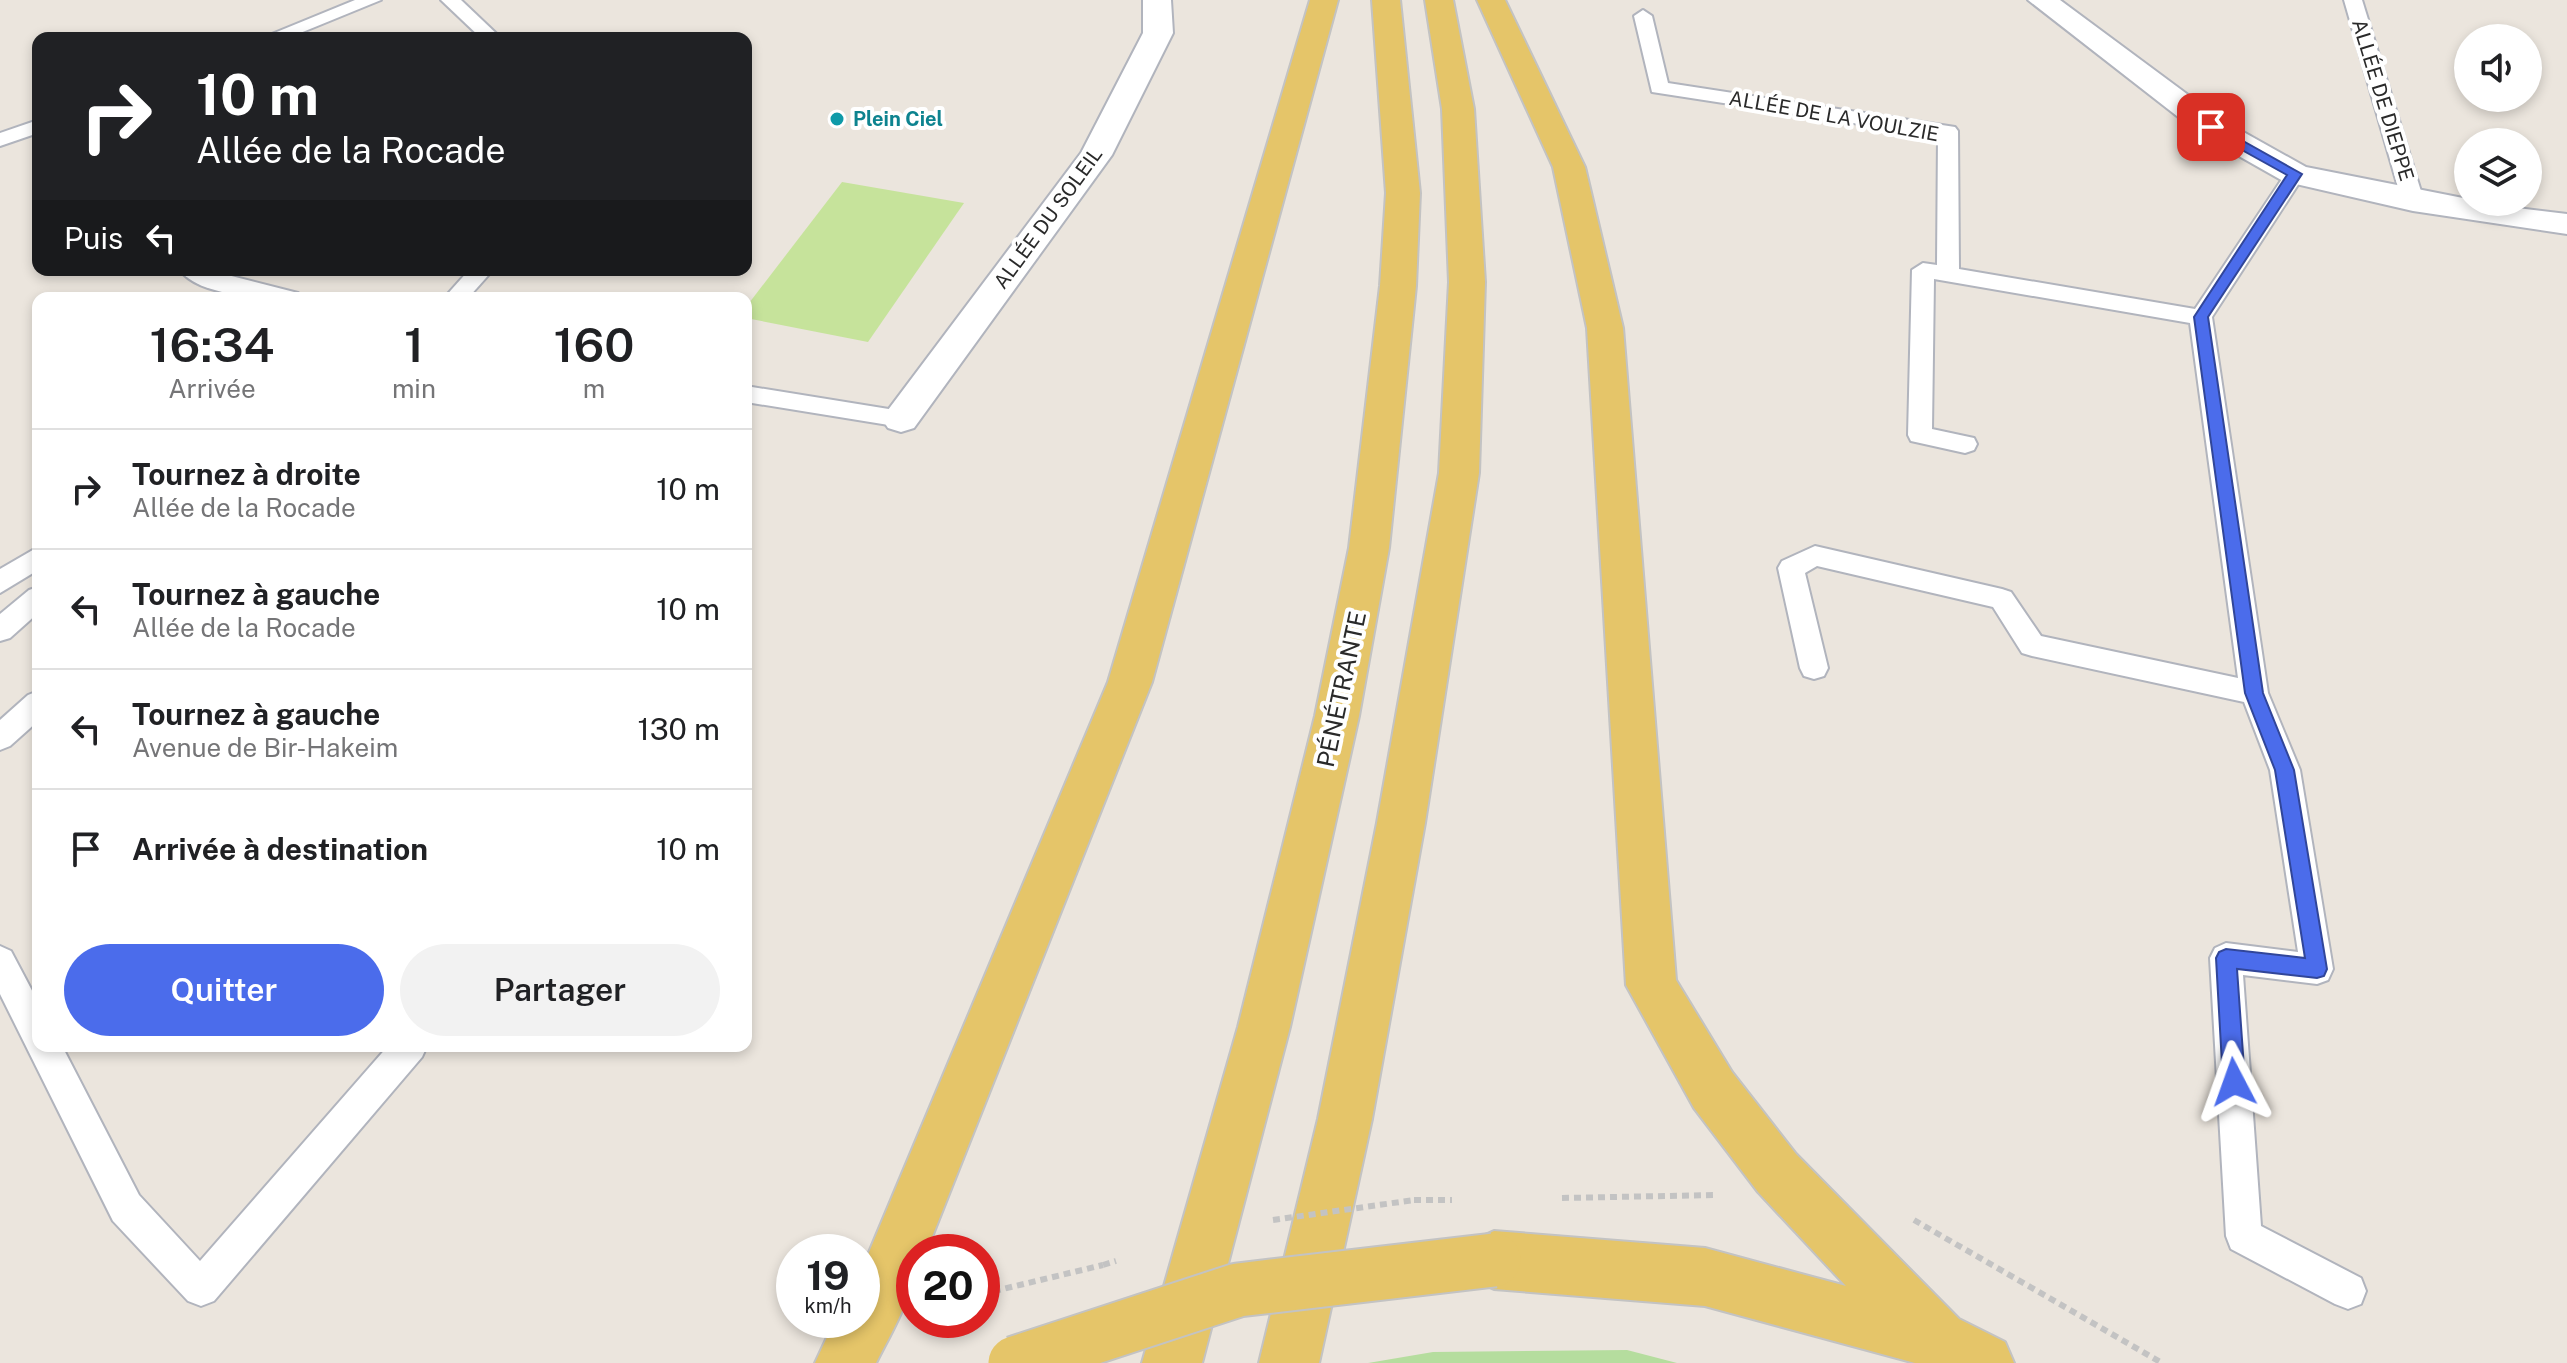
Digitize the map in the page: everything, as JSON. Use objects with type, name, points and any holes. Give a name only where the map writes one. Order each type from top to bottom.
[{"type":"main road","points":[[845,1363],[884,1286],[1130,682],[1324,0]]},
{"type":"main road","name":"PÉNÉTRANTE","points":[[1172,1363],[1264,1027],[1337,716],[1369,548],[1398,286],[1403,193],[1386,0]]},
{"type":"main road","points":[[1289,1363],[1345,1119],[1399,839],[1459,473],[1467,282],[1458,109],[1439,0]]},
{"type":"main road","points":[[1491,0],[1569,167],[1605,328],[1651,985],[1713,1090],[1777,1173],[1961,1352]]},
{"type":"main road","points":[[1015,1363],[1238,1290],[1494,1260],[1705,1277],[1961,1352]]},
{"type":"street","name":"ALLÉE DU SOLEIL","points":[[901,419],[1096,155],[1158,33],[1157,0]]},
{"type":"street","points":[[2042,0],[2211,127],[2295,174],[2413,201],[2567,224]]},
{"type":"lane","points":[[287,32],[372,0]]},
{"type":"lane","points":[[450,0],[485,32]]},
{"type":"lane","name":"ALLÉE DE DIEPPE","points":[[2353,0],[2413,201]]},
{"type":"lane","name":"ALLÉE DE LA VOULZIE","points":[[1643,16],[1659,88],[1948,131],[1948,274]]},
{"type":"lane","points":[[0,140],[32,128]]},
{"type":"lane","points":[[2295,174],[2201,317],[2254,693],[2285,770],[2317,969],[2226,958],[2244,1236],[2348,1291]]},
{"type":"lane","points":[[1965,444],[1920,435],[1923,270],[2201,317]]},
{"type":"lane","points":[[202,276],[211,281],[262,292]]},
{"type":"lane","points":[[461,292],[476,276]]},
{"type":"lane","points":[[752,395],[901,419]]},
{"type":"lane","points":[[1814,668],[1791,568],[1815,556],[2002,599],[2032,645],[2254,693]]},
{"type":"lane","points":[[0,583],[32,561]]},
{"type":"lane","points":[[0,630],[32,602]]},
{"type":"lane","points":[[0,738],[32,709]]},
{"type":"lane","points":[[0,961],[32,1023]]},
{"type":"lane","points":[[47,1052],[126,1208],[201,1288],[405,1052]]},
{"type":"path","points":[[1000,1290],[1103,1265]]},
{"type":"green space","points":[[842,182],[964,203],[868,342],[752,319],[752,299]]},
{"type":"green space","points":[[1627,1350],[1677,1363],[1368,1363],[1433,1352]]},
{"type":"place","name":"Plein Ciel","points":[[837,119]]},
{"type":"route","points":[[2211,127],[2250,152],[2295,174],[2201,317],[2254,693],[2285,770],[2317,969],[2226,958],[2234,1082]]}]
